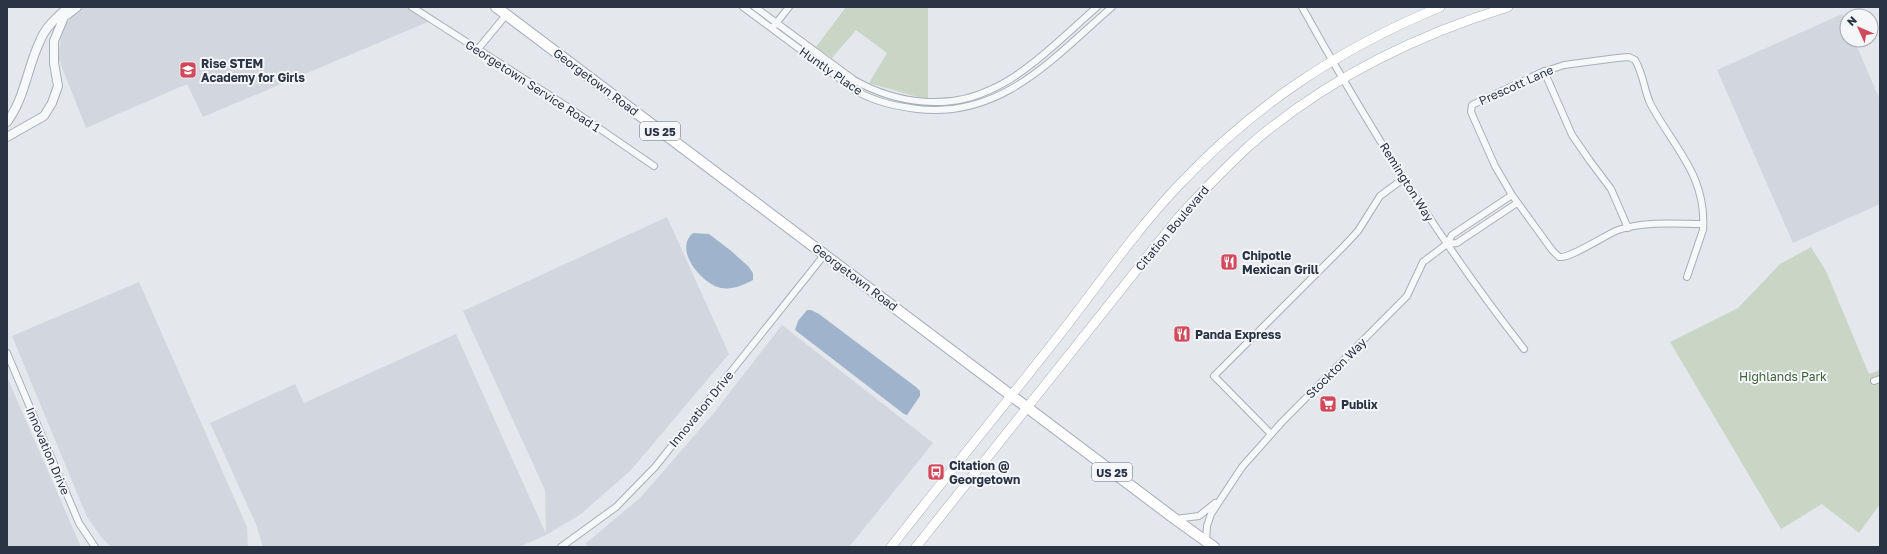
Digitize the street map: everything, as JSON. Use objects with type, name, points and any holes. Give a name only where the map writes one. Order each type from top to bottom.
[{"type":"main road","name":"Georgetown Road","points":[[496,7],[825,254],[1026,408],[1210,544]]},
{"type":"main road","name":"Citation Boulevard","points":[[890,547],[1154,213],[1179,185],[1244,122],[1285,91],[1332,60],[1396,26],[1440,7]]},
{"type":"main road","name":"Citation Boulevard","points":[[916,547],[1178,218],[1203,191],[1251,145],[1300,108],[1344,78],[1373,61],[1455,24],[1508,7]]},
{"type":"street","points":[[7,122],[25,88],[40,40],[51,22],[69,7]]},
{"type":"street","points":[[7,137],[44,116],[52,103],[58,86],[54,63],[54,41],[64,17],[77,7]]},
{"type":"street","name":"Georgetown Service Road 1","points":[[412,7],[654,166]]},
{"type":"street","name":"Huntly Place","points":[[743,7],[841,81],[870,98],[894,106],[934,111],[975,106],[996,98],[1018,86],[1112,7]]},
{"type":"street","name":"Huntly Place","points":[[755,7],[854,80],[870,89],[892,97],[931,103],[954,101],[996,88],[1014,77],[1097,7]]},
{"type":"street","points":[[772,29],[789,7]]},
{"type":"street","name":"Remington Way","points":[[1302,7],[1403,179],[1491,308],[1524,349]]},
{"type":"street","points":[[478,49],[506,15]]},
{"type":"street","name":"Prescott Lane","points":[[1687,277],[1700,242],[1703,224],[1703,210],[1697,183],[1687,160],[1651,104],[1635,60],[1630,57],[1573,64],[1544,71],[1474,104],[1471,108],[1471,112],[1495,166],[1512,195],[1552,250],[1559,257],[1568,256],[1608,234],[1628,228],[1653,224],[1703,224]]},
{"type":"street","points":[[1544,71],[1572,135],[1590,162],[1611,189],[1628,228]]},
{"type":"street","points":[[1271,434],[1214,376],[1358,231],[1380,196],[1403,179]]},
{"type":"street","name":"Stockton Way","points":[[1210,544],[1207,526],[1211,514],[1242,467],[1271,434],[1407,296],[1423,262],[1447,244],[1452,235],[1512,195]]},
{"type":"street","name":"Stockton Way","points":[[1447,244],[1458,243],[1517,203]]},
{"type":"street","name":"Innovation Drive","points":[[561,547],[569,545],[616,507],[655,467],[825,254]]},
{"type":"street","name":"Innovation Drive","points":[[7,353],[76,517],[95,547]]},
{"type":"street","name":"Stockton Way","points":[[1175,519],[1199,516],[1207,511],[1224,493]]},
{"type":"shaded area","name":"Rise STEM Academy for Girls","points":[[80,7],[420,7],[437,18],[203,117],[187,84],[86,128],[58,57],[63,27]]},
{"type":"shaded area","points":[[1839,15],[1839,48],[1857,48],[1880,100],[1880,204],[1793,243],[1717,70]]},
{"type":"shaded area","points":[[667,217],[729,354],[631,470],[581,514],[546,535],[519,547],[263,547],[256,524],[210,423],[295,384],[304,403],[456,334],[546,534],[545,490],[463,311]]},
{"type":"shaded area","points":[[139,282],[247,527],[248,547],[111,547],[102,538],[87,517],[12,336]]},
{"type":"shaded area","points":[[782,325],[933,443],[849,547],[589,547],[585,544],[641,497],[713,414]]},
{"type":"shaded area","points":[[7,377],[81,547],[7,547]]},
{"type":"green space","points":[[846,7],[928,7],[928,100],[869,83],[887,53],[856,30],[832,58],[816,47]]},
{"type":"green space","name":"Highlands Park","points":[[1811,247],[1826,271],[1869,374],[1880,370],[1880,504],[1859,533],[1822,504],[1781,529],[1670,342],[1738,308],[1780,264]]},
{"type":"water","points":[[693,233],[709,234],[730,250],[748,266],[753,273],[753,280],[738,287],[721,288],[706,280],[692,265],[688,257],[686,248],[688,240]]},
{"type":"water","points":[[807,310],[811,310],[819,314],[920,391],[920,396],[907,415],[795,330],[798,321]]},
{"type":"place","name":"Rise STEM Academy for Girls","points":[[188,70]]},
{"type":"place","name":"Chipotle Mexican Grill","points":[[1229,262]]},
{"type":"place","name":"Panda Express","points":[[1182,334]]},
{"type":"place","name":"Publix","points":[[1328,404]]},
{"type":"place","name":"Citation @ Georgetown","points":[[936,472]]}]
